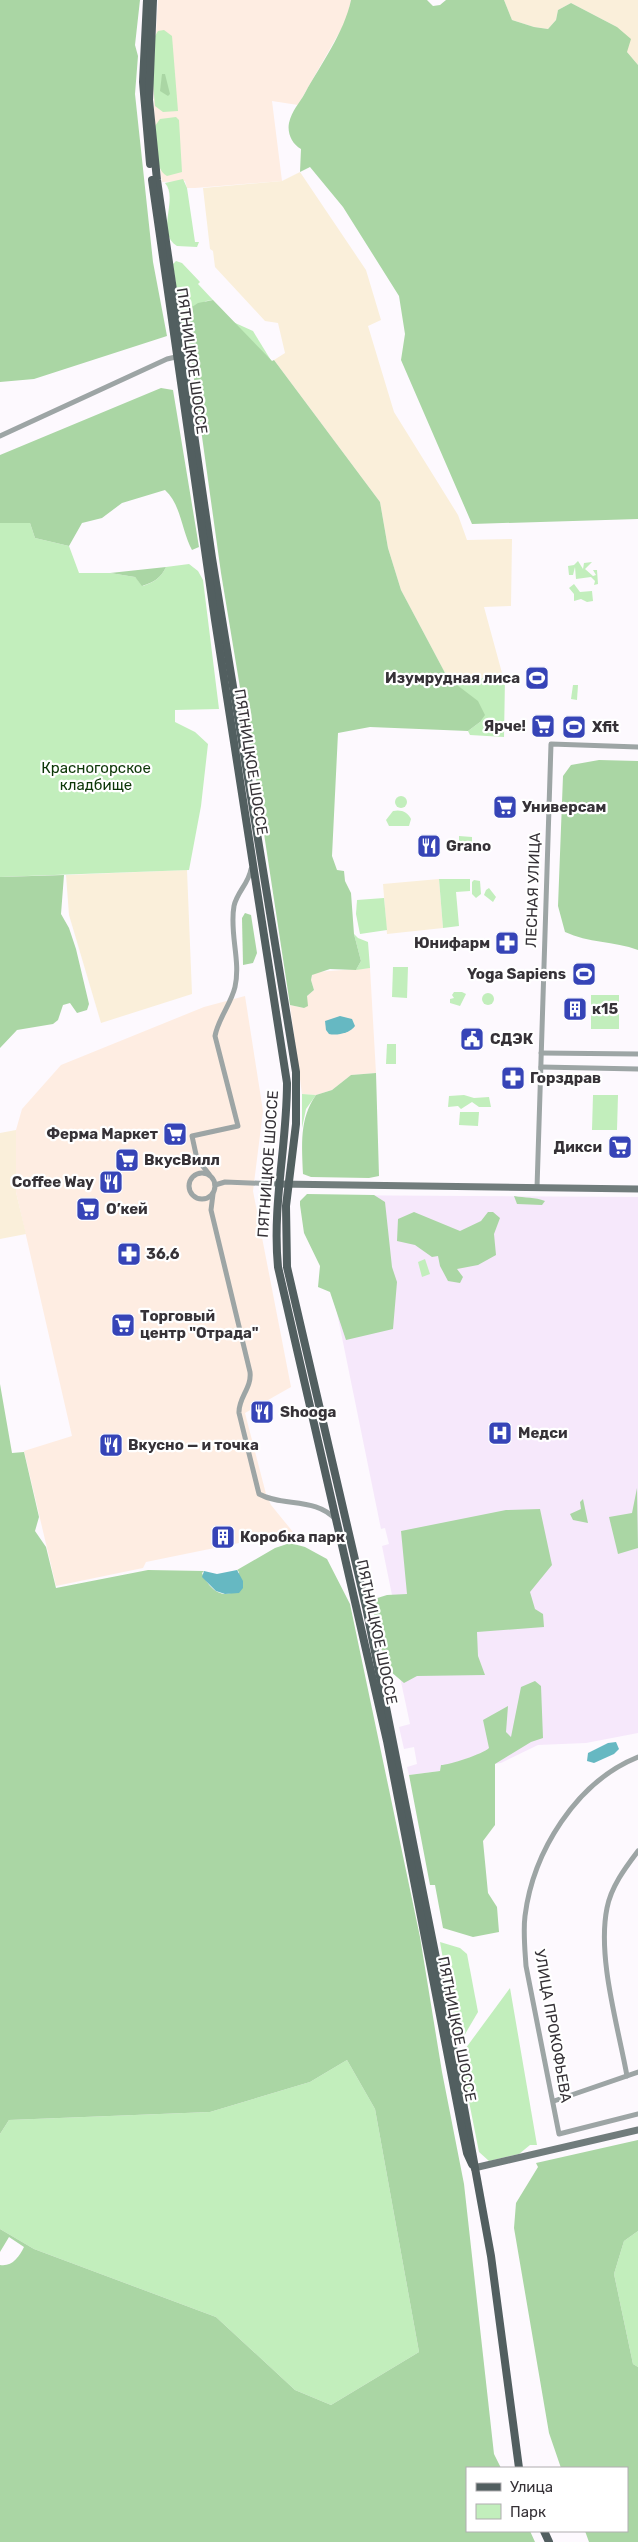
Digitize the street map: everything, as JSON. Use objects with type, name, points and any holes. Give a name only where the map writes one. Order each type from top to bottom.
[{"type":"main road","name":"ПЯТНИЦКОЕ ШОССЕ","points":[[147,0],[143,82],[145,117],[180,356],[296,1072],[296,1116],[288,1185],[285,1236],[287,1267],[383,1688],[445,2003],[491,2256],[519,2467]]},
{"type":"main road","name":"ПЯТНИЦКОЕ ШОССЕ","points":[[152,0],[149,81],[152,138],[215,620],[287,1082],[285,1137],[278,1184],[276,1226],[278,1267],[339,1525],[387,1741],[465,2145],[474,2168]]},
{"type":"street","points":[[0,436],[167,359],[180,356]]},
{"type":"street","name":"ЛЕСНАЯ УЛИЦА","points":[[537,1188],[551,744],[638,747]]},
{"type":"street","points":[[251,846],[251,871],[234,906],[233,918],[237,977],[230,1003],[216,1029],[215,1036],[238,1126],[192,1136],[197,1159],[215,1185],[211,1210],[250,1372],[250,1385],[238,1406],[259,1494],[268,1499],[303,1504],[320,1509],[333,1517],[339,1525]]},
{"type":"street","points":[[541,1053],[638,1054]]},
{"type":"street","points":[[541,1067],[638,1069]]},
{"type":"street","points":[[197,1159],[190,1179],[190,1192],[211,1210]]},
{"type":"street","points":[[190,1179],[197,1173],[209,1174]]},
{"type":"street","points":[[215,1185],[225,1182],[288,1185],[638,1189]]},
{"type":"street","points":[[198,1198],[206,1199],[213,1194]]},
{"type":"street","name":"УЛИЦА ПРОКОФЬЕВА","points":[[638,1757],[612,1771],[589,1789],[566,1815],[553,1835],[534,1875],[525,1916],[526,1966],[554,2100],[559,2134],[638,2114]]},
{"type":"street","points":[[627,2076],[604,1950],[604,1927],[607,1906],[614,1887],[638,1851]]},
{"type":"street","points":[[554,2100],[638,2072]]},
{"type":"street","points":[[474,2168],[638,2130]]},
{"type":"shaded area","points":[[158,0],[351,0],[347,19],[298,105],[272,101],[282,181],[195,188],[187,188],[185,181],[162,182],[155,129],[153,83]]},
{"type":"shaded area","points":[[504,0],[638,0],[638,65],[627,52],[617,27],[571,3],[558,10],[556,20],[548,29],[512,20]]},
{"type":"shaded area","points":[[300,172],[366,270],[381,320],[368,326],[394,412],[458,515],[467,540],[512,539],[511,606],[484,607],[502,673],[452,686],[401,590],[388,548],[380,502],[274,360],[285,353],[278,323],[265,321],[215,267],[213,251],[210,249],[203,188],[282,181]]},
{"type":"shaded area","points":[[187,870],[192,994],[101,1023],[69,915],[66,875]]},
{"type":"shaded area","points":[[439,879],[443,928],[387,934],[383,884]]},
{"type":"shaded area","points":[[370,968],[376,1073],[351,1075],[332,1090],[316,1095],[302,1094],[290,1005],[304,1008],[307,996],[314,990],[311,980],[312,975],[316,972]]},
{"type":"shaded area","points":[[245,996],[263,1111],[253,1191],[291,1387],[245,1413],[266,1494],[271,1505],[293,1532],[146,1562],[143,1568],[56,1586],[24,1451],[72,1436],[16,1192],[16,1130],[22,1109],[61,1065],[204,1007]]},
{"type":"shaded area","points":[[16,1130],[16,1192],[26,1234],[0,1239],[0,1133]]},
{"type":"shaded area","name":"Медси","points":[[313,1195],[638,1197],[638,1733],[586,1743],[538,1745],[501,1763],[409,1775],[407,1767],[417,1764],[414,1747],[404,1749],[399,1727],[410,1724],[384,1602],[393,1600],[382,1546],[389,1544],[385,1528],[381,1529]]},
{"type":"green space","points":[[0,0],[140,0],[135,45],[138,56],[135,94],[153,262],[167,336],[34,379],[0,382]]},
{"type":"green space","points":[[351,0],[427,0],[433,6],[440,5],[446,0],[504,0],[512,20],[548,29],[556,20],[558,10],[571,3],[617,27],[631,39],[627,52],[638,65],[638,519],[472,524],[401,360],[405,334],[399,296],[343,207],[310,167],[300,172],[301,149],[295,144],[290,134],[289,123],[292,114],[338,36]]},
{"type":"green space","points":[[164,30],[172,36],[178,111],[163,112],[155,106],[153,83],[155,36],[158,31]]},
{"type":"green space","points":[[162,74],[165,74],[170,94],[168,96],[160,91]]},
{"type":"green space","points":[[176,117],[179,120],[182,172],[167,176],[159,167],[157,160],[155,126],[160,119]]},
{"type":"green space","points":[[183,179],[187,188],[195,242],[199,242],[197,247],[177,246],[171,240],[168,232],[170,198],[169,190],[165,183]]},
{"type":"green space","points":[[176,261],[182,263],[200,282],[198,284],[213,300],[206,301],[183,314],[194,326],[188,336],[189,344],[182,328],[173,264]]},
{"type":"green space","points":[[213,300],[272,361],[274,360],[380,502],[388,548],[401,590],[452,686],[457,685],[478,701],[485,715],[480,722],[468,731],[370,727],[338,733],[332,856],[337,870],[344,871],[345,881],[351,893],[354,934],[361,961],[356,970],[330,969],[312,975],[311,980],[314,990],[307,996],[308,1006],[304,1008],[290,1005],[256,781],[258,768],[253,766],[221,573],[188,336],[194,326],[183,313],[198,303]]},
{"type":"green space","points":[[233,322],[253,331],[272,362]]},
{"type":"green space","points":[[161,388],[173,390],[199,547],[192,550],[175,503],[165,490],[122,503],[102,518],[82,523],[69,546],[35,538],[30,523],[0,523],[0,455]]},
{"type":"green space","name":"Красногорское кладбище","points":[[0,523],[30,523],[35,538],[69,546],[79,573],[110,573],[135,577],[143,586],[157,579],[166,567],[189,564],[198,571],[203,580],[219,709],[175,710],[175,722],[195,732],[208,744],[201,806],[189,870],[0,877]]},
{"type":"green space","points":[[578,561],[583,569],[584,563],[592,562],[585,569],[593,576],[596,575],[593,570],[597,570],[598,584],[594,585],[595,581],[591,577],[576,579],[575,567],[573,575],[569,575],[568,566],[574,565]]},
{"type":"green space","points":[[166,567],[157,579],[142,586],[135,577],[110,573]]},
{"type":"green space","points":[[574,584],[580,592],[592,591],[593,601],[587,602],[581,599],[574,601],[574,594],[569,588]]},
{"type":"green space","points":[[502,673],[505,678],[504,737],[470,735],[468,731],[480,722],[457,685]]},
{"type":"green space","points":[[573,685],[578,685],[577,700],[571,699]]},
{"type":"green space","points":[[599,760],[638,761],[638,950],[574,936],[565,932],[558,906],[563,776],[571,765]]},
{"type":"green space","points":[[399,796],[403,796],[407,802],[403,808],[399,808],[395,804],[395,800]]},
{"type":"green space","points":[[393,811],[406,813],[411,819],[409,826],[389,826],[386,820]]},
{"type":"green space","points":[[459,836],[472,837],[472,844],[467,844],[467,848],[459,848]]},
{"type":"green space","points":[[64,875],[61,914],[69,928],[76,949],[89,1004],[87,1010],[77,1013],[70,1003],[63,1005],[58,1020],[53,1024],[17,1030],[0,1048],[0,877]]},
{"type":"green space","points":[[439,879],[470,879],[470,891],[456,892],[459,926],[443,928]]},
{"type":"green space","points":[[474,880],[480,881],[481,894],[476,898],[472,894],[472,882]]},
{"type":"green space","points":[[489,888],[496,897],[493,902],[484,895]]},
{"type":"green space","points":[[384,898],[387,930],[360,934],[356,914],[357,900]]},
{"type":"green space","points":[[245,913],[251,915],[257,953],[253,963],[243,965],[242,918]]},
{"type":"green space","points":[[354,934],[368,942],[370,968],[356,970],[361,961]]},
{"type":"green space","points":[[393,967],[408,967],[407,998],[392,997]]},
{"type":"green space","points":[[454,992],[466,994],[460,1006],[450,1003],[450,999],[454,998],[452,995]]},
{"type":"green space","points":[[486,993],[490,993],[494,999],[490,1005],[486,1005],[482,1001],[482,997]]},
{"type":"green space","points":[[591,995],[619,995],[619,1029],[591,1029]]},
{"type":"green space","points":[[387,1044],[396,1044],[396,1064],[386,1064]]},
{"type":"green space","points":[[376,1073],[379,1176],[369,1178],[311,1177],[303,1174],[302,1143],[304,1123],[316,1095],[332,1090],[351,1075]]},
{"type":"green space","points":[[302,1094],[316,1095],[306,1109],[302,1128]]},
{"type":"green space","points":[[464,1095],[474,1098],[489,1097],[491,1107],[479,1107],[472,1102],[461,1109],[458,1106],[448,1107],[449,1096]]},
{"type":"green space","points":[[593,1095],[618,1095],[617,1130],[592,1130]]},
{"type":"green space","points":[[460,1112],[479,1112],[478,1126],[459,1125]]},
{"type":"green space","points":[[307,1194],[374,1195],[385,1202],[392,1267],[397,1282],[393,1329],[346,1340],[330,1292],[318,1287],[320,1266],[304,1233],[300,1205],[300,1201]]},
{"type":"green space","points":[[514,1196],[545,1201],[542,1205],[517,1204]]},
{"type":"green space","points":[[414,1212],[460,1231],[481,1221],[488,1212],[493,1212],[500,1218],[494,1234],[496,1255],[478,1265],[457,1269],[463,1277],[460,1283],[448,1281],[440,1266],[438,1256],[432,1257],[415,1245],[397,1241],[398,1219]]},
{"type":"green space","points":[[425,1259],[430,1274],[422,1277],[418,1262]]},
{"type":"green space","points":[[0,1384],[12,1453],[24,1452],[39,1517],[35,1531],[46,1547],[56,1588],[148,1570],[204,1571],[202,1573],[204,1577],[215,1590],[223,1594],[239,1593],[239,1572],[237,1570],[275,1548],[290,1543],[305,1547],[327,1559],[350,1604],[420,1937],[442,2072],[464,2184],[494,2454],[500,2467],[466,2467],[466,2532],[530,2532],[535,2542],[0,2542],[0,2265],[12,2263],[24,2247],[9,2237],[0,2252],[0,2229],[34,2249],[216,2317],[295,2390],[331,2405],[419,2352],[375,2109],[347,2060],[310,2082],[210,2112],[9,2120],[0,2134]]},
{"type":"green space","points":[[637,1488],[638,1548],[618,1554],[609,1517],[632,1513]]},
{"type":"green space","points":[[583,1499],[588,1523],[573,1520],[570,1514],[581,1509],[580,1502]]},
{"type":"green space","points":[[540,1509],[552,1565],[530,1592],[535,1609],[543,1614],[544,1627],[477,1632],[478,1656],[485,1675],[417,1676],[404,1683],[390,1671],[381,1648],[371,1600],[387,1595],[407,1594],[401,1531],[506,1510]]},
{"type":"green space","points":[[535,1681],[541,1686],[543,1738],[531,1742],[495,1764],[495,1825],[483,1841],[488,1893],[497,1907],[499,1932],[473,1937],[443,1928],[435,1885],[430,1885],[409,1775],[440,1771],[441,1765],[466,1759],[489,1748],[483,1720],[508,1706],[506,1732],[511,1737],[521,1687]]},
{"type":"green space","points":[[440,1942],[460,1948],[467,1954],[478,2012],[461,2041],[457,2039]]},
{"type":"green space","points":[[510,1988],[537,2145],[530,2145],[519,2154],[489,2161],[479,2152],[460,2056]]},
{"type":"green space","points":[[347,2060],[375,2109],[419,2352],[331,2405],[295,2390],[216,2317],[34,2249],[0,2229],[0,2134],[9,2120],[210,2112],[310,2082]]},
{"type":"green space","points":[[638,2140],[638,2231],[624,2241],[614,2274],[633,2364],[638,2367],[638,2542],[589,2542],[585,2532],[628,2532],[628,2467],[561,2467],[549,2433],[514,2228],[516,2203],[538,2167],[536,2163]]},
{"type":"green space","points":[[638,2231],[638,2367],[633,2364],[614,2274],[624,2241]]},
{"type":"water","points":[[340,1016],[352,1019],[355,1026],[343,1033],[329,1034],[326,1030],[325,1021]]},
{"type":"water","points":[[237,1570],[243,1581],[243,1588],[239,1593],[225,1594],[216,1591],[202,1577],[204,1571],[217,1574]]},
{"type":"water","points":[[616,1742],[619,1749],[614,1754],[594,1763],[587,1761],[588,1753],[608,1743]]},
{"type":"place","name":"Изумрудная лиса","points":[[537,678]]},
{"type":"place","name":"Ярче!","points":[[543,726]]},
{"type":"place","name":"Xfit","points":[[574,727]]},
{"type":"place","name":"Универсам","points":[[505,807]]},
{"type":"place","name":"Grano","points":[[429,846]]},
{"type":"place","name":"Юнифарм","points":[[507,943]]},
{"type":"place","name":"Yoga Sapiens","points":[[584,974]]},
{"type":"place","name":"к15","points":[[575,1009]]},
{"type":"place","name":"СДЭК","points":[[472,1039]]},
{"type":"place","name":"Горздрав","points":[[513,1078]]},
{"type":"place","name":"Ферма Маркет","points":[[175,1134]]},
{"type":"place","name":"Дикси","points":[[620,1147]]},
{"type":"place","name":"ВкусВилл","points":[[127,1160]]},
{"type":"place","name":"Coffee Way","points":[[111,1182]]},
{"type":"place","name":"О’кей","points":[[88,1209]]},
{"type":"place","name":"36,6","points":[[129,1254]]},
{"type":"place","name":"Торговый центр \"Отрада\"","points":[[123,1325]]},
{"type":"place","name":"Shooga","points":[[262,1412]]},
{"type":"place","name":"Медси","points":[[500,1433]]},
{"type":"place","name":"Вкусно — и точка","points":[[111,1445]]},
{"type":"place","name":"Коробка парк","points":[[223,1537]]}]
